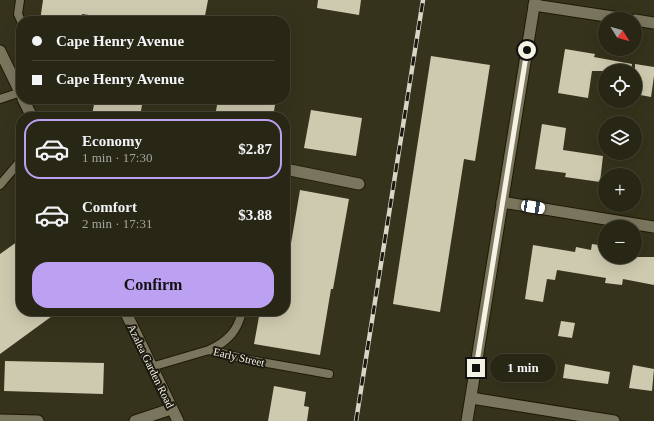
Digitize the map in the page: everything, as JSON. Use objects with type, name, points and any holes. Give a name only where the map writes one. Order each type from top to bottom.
[{"type":"street","points":[[467,421],[535,2],[598,14]]},
{"type":"street","points":[[642,21],[654,23]]},
{"type":"street","points":[[0,51],[16,84]]},
{"type":"street","points":[[290,170],[360,184]]},
{"type":"street","points":[[502,202],[654,227]]},
{"type":"street","name":"Azalea Garden Road","points":[[127,316],[178,421]]},
{"type":"street","points":[[471,398],[614,421]]},
{"type":"street","points":[[135,421],[171,409]]},
{"type":"street","points":[[0,420],[38,421]]},
{"type":"lane","points":[[19,16],[20,0]]},
{"type":"lane","points":[[0,98],[16,95]]},
{"type":"lane","points":[[0,185],[16,166]]},
{"type":"lane","points":[[209,350],[228,339],[235,330],[241,316]]},
{"type":"lane","name":"Early Street","points":[[151,367],[209,350],[250,360],[329,374]]},
{"type":"building","points":[[43,0],[208,0],[205,16],[96,16],[82,14],[82,16],[41,16]]},
{"type":"building","points":[[318,0],[361,0],[359,15],[317,8]]},
{"type":"building","points":[[565,49],[595,54],[594,57],[632,64],[598,64],[598,71],[592,71],[588,98],[558,93]]},
{"type":"building","points":[[431,56],[490,65],[475,161],[464,159],[440,312],[393,304]]},
{"type":"building","points":[[642,65],[654,67],[651,97],[642,95]]},
{"type":"building","points":[[94,104],[142,104],[141,112],[93,112]]},
{"type":"building","points":[[217,104],[275,104],[274,112],[216,112]]},
{"type":"building","points":[[311,110],[362,118],[356,156],[304,148]]},
{"type":"building","points":[[542,124],[566,128],[563,150],[598,155],[598,160],[603,160],[602,168],[598,168],[598,182],[565,177],[566,173],[535,169]]},
{"type":"building","points":[[300,190],[349,199],[333,289],[331,289],[320,355],[254,344],[259,316],[290,316],[290,249]]},
{"type":"building","points":[[16,243],[16,316],[52,316],[0,354],[0,254]]},
{"type":"building","points":[[592,244],[598,245],[598,264],[642,264],[642,257],[654,257],[654,285],[623,279],[622,285],[605,283],[606,278],[557,270],[555,280],[547,279],[543,302],[525,299],[533,245],[575,252],[576,247],[591,250]]},
{"type":"building","points":[[561,321],[575,323],[572,338],[558,336]]},
{"type":"building","points":[[516,356],[533,358],[530,374],[514,371]]},
{"type":"building","points":[[5,361],[104,363],[103,394],[4,391]]},
{"type":"building","points":[[565,364],[610,372],[608,384],[563,378]]},
{"type":"building","points":[[633,365],[654,369],[652,391],[629,388]]},
{"type":"building","points":[[274,386],[306,392],[304,406],[309,407],[307,421],[268,421]]},
{"type":"railway","points":[[356,421],[423,0]]},
{"type":"route","points":[[476,368],[527,50]]}]
